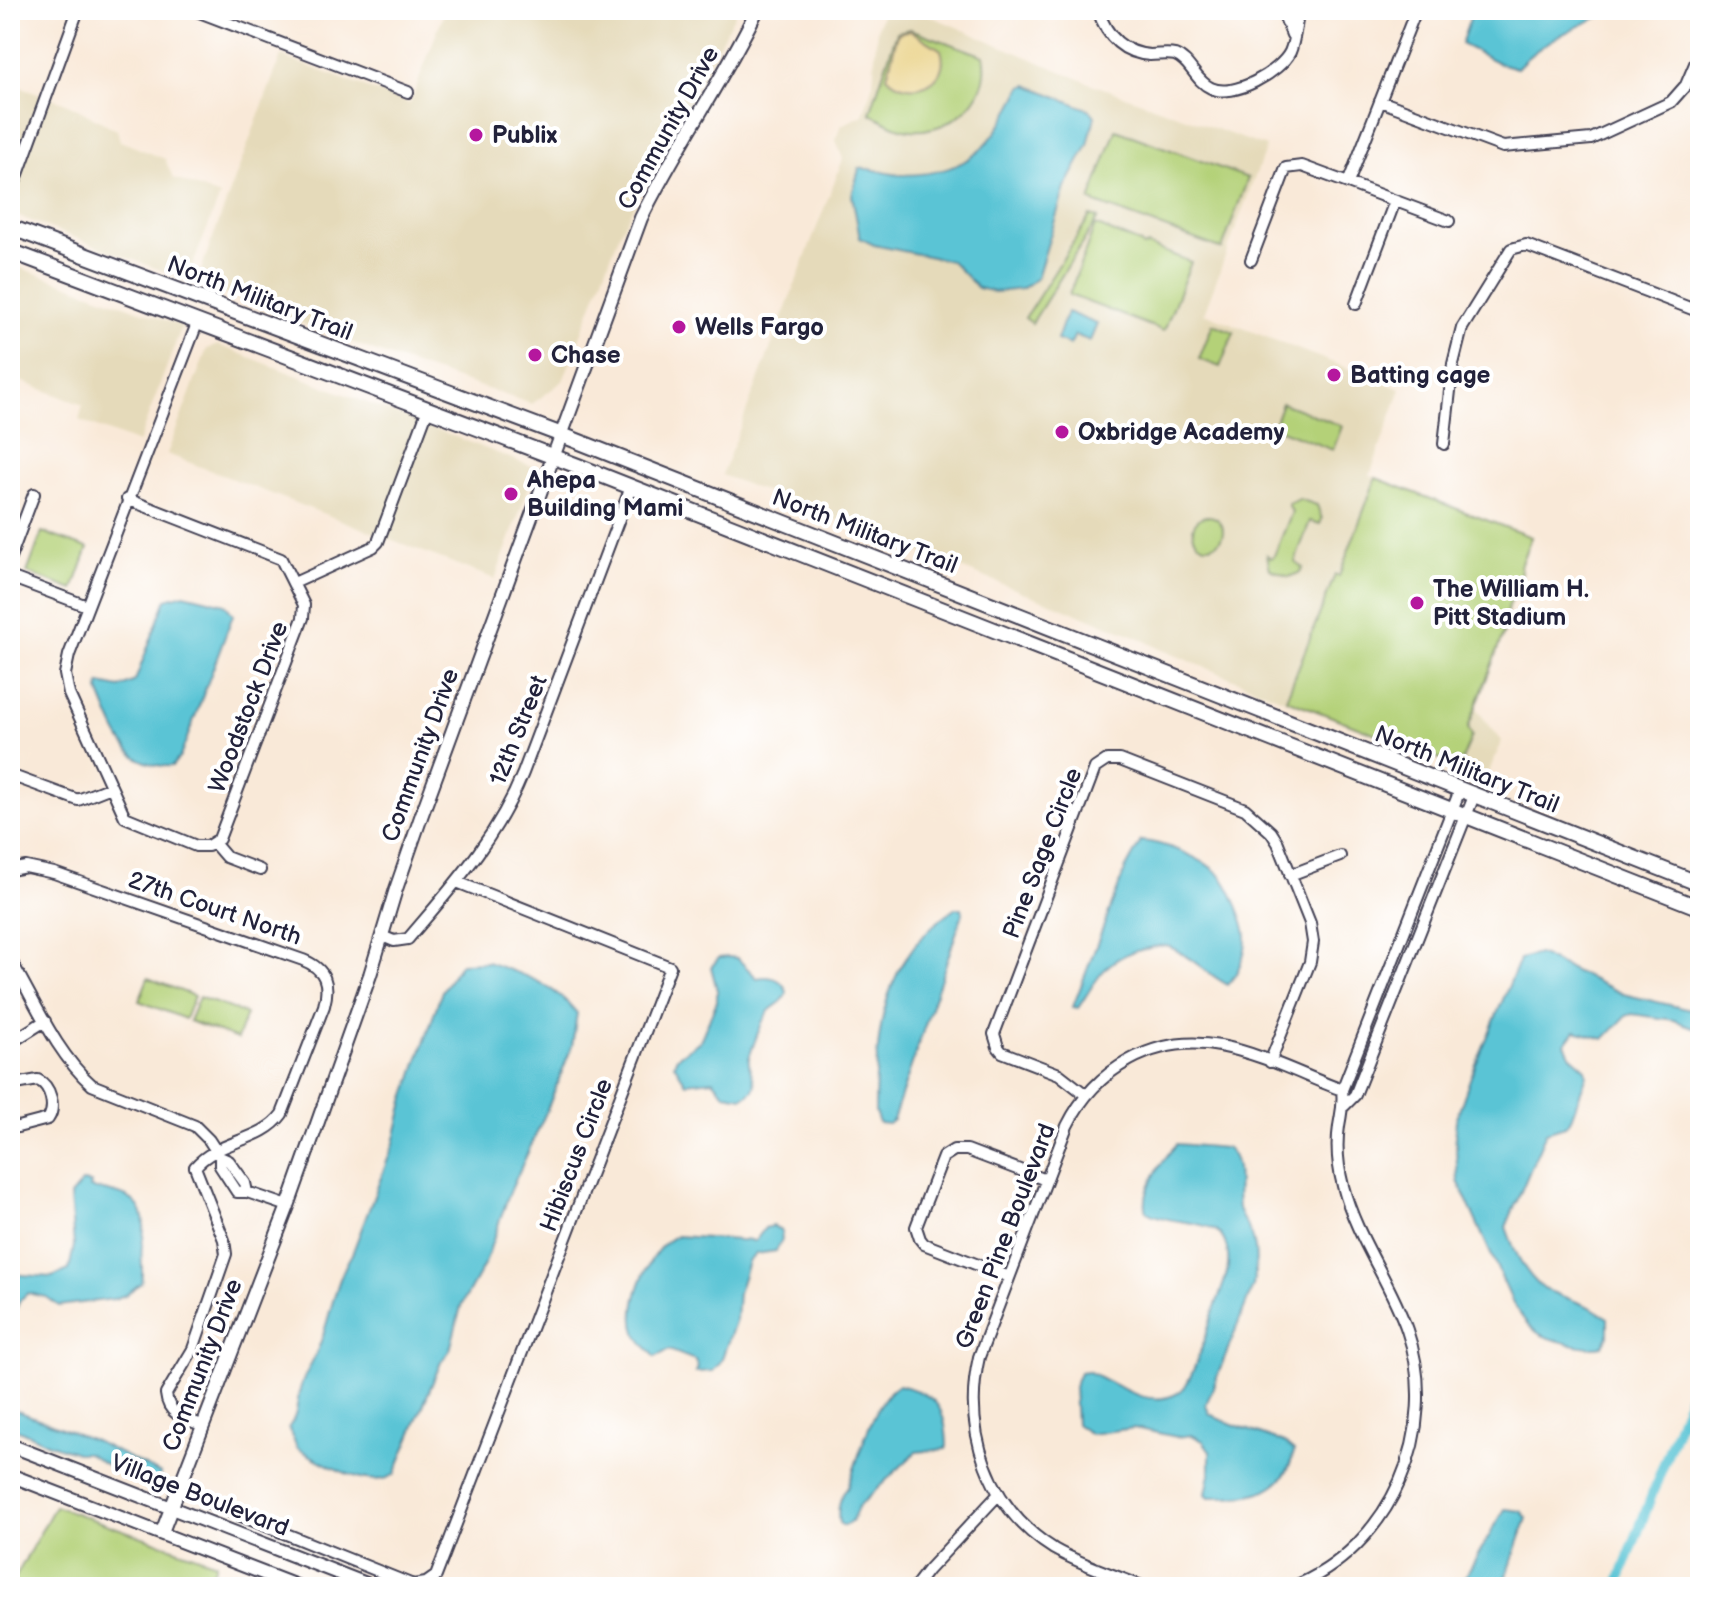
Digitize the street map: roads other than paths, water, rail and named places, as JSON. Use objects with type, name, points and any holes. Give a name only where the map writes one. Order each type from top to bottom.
[{"type":"main road","name":"North Military Trail","points":[[10,227],[562,435],[1700,884]]},
{"type":"main road","points":[[10,234],[30,234]]},
{"type":"main road","name":"North Military Trail","points":[[10,251],[553,456],[1700,908]]},
{"type":"main road","points":[[174,313],[192,308],[203,300]]},
{"type":"main road","points":[[198,321],[211,312],[230,310]]},
{"type":"main road","points":[[1004,634],[1012,612]]},
{"type":"street","points":[[10,196],[78,10]]},
{"type":"street","points":[[194,10],[408,92]]},
{"type":"street","name":"Community Drive","points":[[162,1532],[288,1206],[422,814],[641,218],[666,167],[757,10]]},
{"type":"street","points":[[1098,10],[1107,32],[1123,46],[1142,54],[1176,56],[1184,60],[1200,81],[1218,91],[1245,87],[1281,64],[1292,47],[1299,10]]},
{"type":"street","points":[[1282,10],[1292,35]]},
{"type":"street","points":[[1348,183],[1416,10]]},
{"type":"street","points":[[1380,101],[1503,147],[1591,139],[1671,102],[1686,85],[1700,52]]},
{"type":"street","points":[[1251,260],[1286,168],[1302,166],[1449,221]]},
{"type":"street","points":[[1356,304],[1395,201]]},
{"type":"street","points":[[1444,444],[1453,364],[1462,328],[1511,249],[1526,245],[1700,312]]},
{"type":"street","points":[[198,321],[69,655],[66,681],[122,812],[131,821],[196,846],[214,843],[226,857],[260,870]]},
{"type":"street","points":[[294,583],[378,542],[428,409]]},
{"type":"street","name":"12th Street","points":[[382,936],[394,941],[408,939],[490,839],[516,792],[631,487]]},
{"type":"street","points":[[10,558],[34,494]]},
{"type":"street","name":"Woodstock Drive","points":[[127,499],[275,556],[285,564],[304,605],[303,618],[219,839],[214,843]]},
{"type":"street","points":[[10,577],[87,606]]},
{"type":"street","name":"Pine Sage Circle","points":[[1086,1095],[1059,1074],[1002,1052],[994,1034],[1095,768],[1107,760],[1120,760],[1245,809],[1275,837],[1310,923],[1313,949],[1270,1062]]},
{"type":"street","points":[[10,775],[78,800],[111,787]]},
{"type":"street","points":[[1292,1587],[1322,1572],[1347,1554],[1378,1521],[1401,1480],[1409,1458],[1417,1419],[1417,1373],[1408,1334],[1351,1209],[1339,1171],[1337,1145],[1344,1106],[1342,1090],[1467,793]]},
{"type":"street","points":[[1344,1106],[1355,1095],[1459,813]]},
{"type":"street","points":[[1290,875],[1340,856]]},
{"type":"street","name":"27th Court North","points":[[10,870],[26,867],[54,873],[303,960],[326,977],[324,1006],[282,1114],[271,1127],[218,1155]]},
{"type":"street","name":"Hibiscus Circle","points":[[209,1503],[413,1585],[431,1580],[438,1571],[670,967],[457,882]]},
{"type":"street","points":[[10,959],[70,1060],[92,1085],[195,1126],[218,1155],[229,1161],[245,1183],[247,1192],[288,1206]]},
{"type":"street","points":[[10,1043],[45,1021]]},
{"type":"street","name":"Green Pine Boulevard","points":[[1144,1587],[1054,1549],[1026,1527],[999,1494],[981,1456],[973,1407],[979,1357],[1067,1126],[1086,1095],[1103,1077],[1127,1061],[1170,1045],[1202,1043],[1221,1046],[1342,1090]]},
{"type":"street","points":[[10,1085],[38,1080],[48,1089],[52,1107],[48,1119],[10,1129]]},
{"type":"street","points":[[1009,1277],[924,1244],[917,1233],[918,1220],[943,1157],[954,1150],[967,1150],[1046,1180]]},
{"type":"street","points":[[202,1425],[173,1412],[166,1401],[166,1394],[193,1349],[225,1260],[224,1240],[195,1167],[218,1155]]},
{"type":"street","name":"Village Boulevard","points":[[10,1445],[374,1587]]},
{"type":"street","name":"Village Boulevard","points":[[10,1475],[299,1587]]},
{"type":"street","points":[[915,1587],[999,1494]]},
{"type":"water","points":[[1473,10],[1615,10],[1550,41],[1517,68],[1499,63],[1461,44]]},
{"type":"water","points":[[1028,85],[1090,110],[1095,116],[1088,145],[1065,188],[1037,278],[1022,289],[994,292],[978,288],[951,261],[874,245],[860,238],[852,195],[859,169],[902,175],[947,169],[964,162],[990,140],[1022,87]]},
{"type":"water","points":[[1067,312],[1097,324],[1090,341],[1075,335],[1070,345],[1057,340]]},
{"type":"water","points":[[184,594],[225,604],[233,615],[180,757],[172,766],[156,765],[143,761],[124,744],[99,691],[100,684],[120,688],[135,681],[166,599]]},
{"type":"water","points":[[1141,841],[1183,852],[1220,875],[1233,896],[1246,933],[1241,963],[1228,985],[1170,947],[1158,946],[1132,952],[1104,970],[1078,1008],[1073,1007],[1125,870]]},
{"type":"water","points":[[956,908],[962,908],[963,913],[893,1120],[888,1124],[879,1123],[875,1112],[878,1052],[888,998],[898,972],[912,949],[931,927]]},
{"type":"water","points":[[1538,954],[1623,994],[1700,1012],[1700,1030],[1674,1020],[1632,1014],[1626,1016],[1604,1039],[1575,1031],[1565,1044],[1570,1055],[1586,1069],[1587,1075],[1570,1121],[1565,1126],[1546,1132],[1506,1227],[1520,1261],[1537,1283],[1608,1318],[1608,1336],[1602,1346],[1596,1347],[1558,1341],[1528,1325],[1512,1301],[1458,1181],[1456,1120],[1471,1076],[1520,959]]},
{"type":"water","points":[[719,958],[737,958],[757,978],[771,977],[779,981],[787,992],[782,1001],[767,1013],[761,1025],[749,1058],[754,1089],[743,1097],[725,1094],[713,1080],[686,1083],[674,1064],[677,1057],[700,1041],[717,1001],[711,967]]},
{"type":"water","points":[[487,962],[536,981],[568,1003],[577,1013],[572,1046],[509,1194],[485,1263],[461,1306],[450,1350],[441,1362],[395,1474],[385,1479],[359,1478],[297,1448],[289,1427],[342,1274],[394,1143],[404,1101],[442,991],[461,963]]},
{"type":"water","points":[[1177,1144],[1226,1148],[1232,1153],[1237,1167],[1238,1208],[1254,1242],[1256,1261],[1253,1286],[1206,1405],[1209,1413],[1219,1419],[1284,1443],[1294,1451],[1282,1478],[1273,1486],[1251,1495],[1209,1497],[1206,1494],[1210,1451],[1203,1441],[1192,1435],[1177,1437],[1134,1428],[1090,1434],[1076,1424],[1074,1387],[1080,1372],[1087,1371],[1140,1396],[1163,1398],[1183,1388],[1198,1358],[1226,1277],[1228,1256],[1224,1241],[1212,1228],[1147,1212],[1150,1185]]},
{"type":"water","points":[[82,1182],[91,1183],[90,1188],[127,1197],[140,1209],[144,1230],[141,1283],[114,1299],[59,1306],[46,1297],[28,1293],[15,1311],[10,1310],[10,1274],[52,1277],[69,1270],[74,1246],[70,1196]]},
{"type":"water","points":[[773,1226],[781,1230],[782,1240],[776,1251],[756,1254],[748,1262],[738,1293],[736,1319],[721,1361],[713,1371],[696,1372],[698,1367],[695,1360],[669,1350],[655,1357],[636,1332],[634,1307],[650,1263],[667,1241],[677,1236],[755,1241],[765,1228]]},
{"type":"water","points":[[898,1385],[922,1393],[937,1404],[944,1421],[946,1449],[916,1452],[859,1506],[851,1522],[844,1526],[839,1523],[841,1499],[874,1416],[889,1392]]},
{"type":"water","points":[[10,1408],[95,1441],[161,1474],[149,1483],[87,1453],[77,1453],[47,1443],[10,1426]]},
{"type":"water","points":[[1505,1509],[1521,1511],[1527,1518],[1503,1587],[1457,1587],[1468,1572]]},
{"type":"waterway","points":[[1617,1587],[1700,1368]]},
{"type":"place","name":"Publix","points":[[476,135]]},
{"type":"place","name":"Wells Fargo","points":[[679,327]]},
{"type":"place","name":"Chase","points":[[535,355]]},
{"type":"place","name":"Batting cage","points":[[1334,375]]},
{"type":"place","name":"Oxbridge Academy","points":[[1062,432]]},
{"type":"place","name":"Ahepa Building Mami","points":[[511,494]]},
{"type":"place","name":"The William H. Pitt Stadium","points":[[1417,603]]}]
